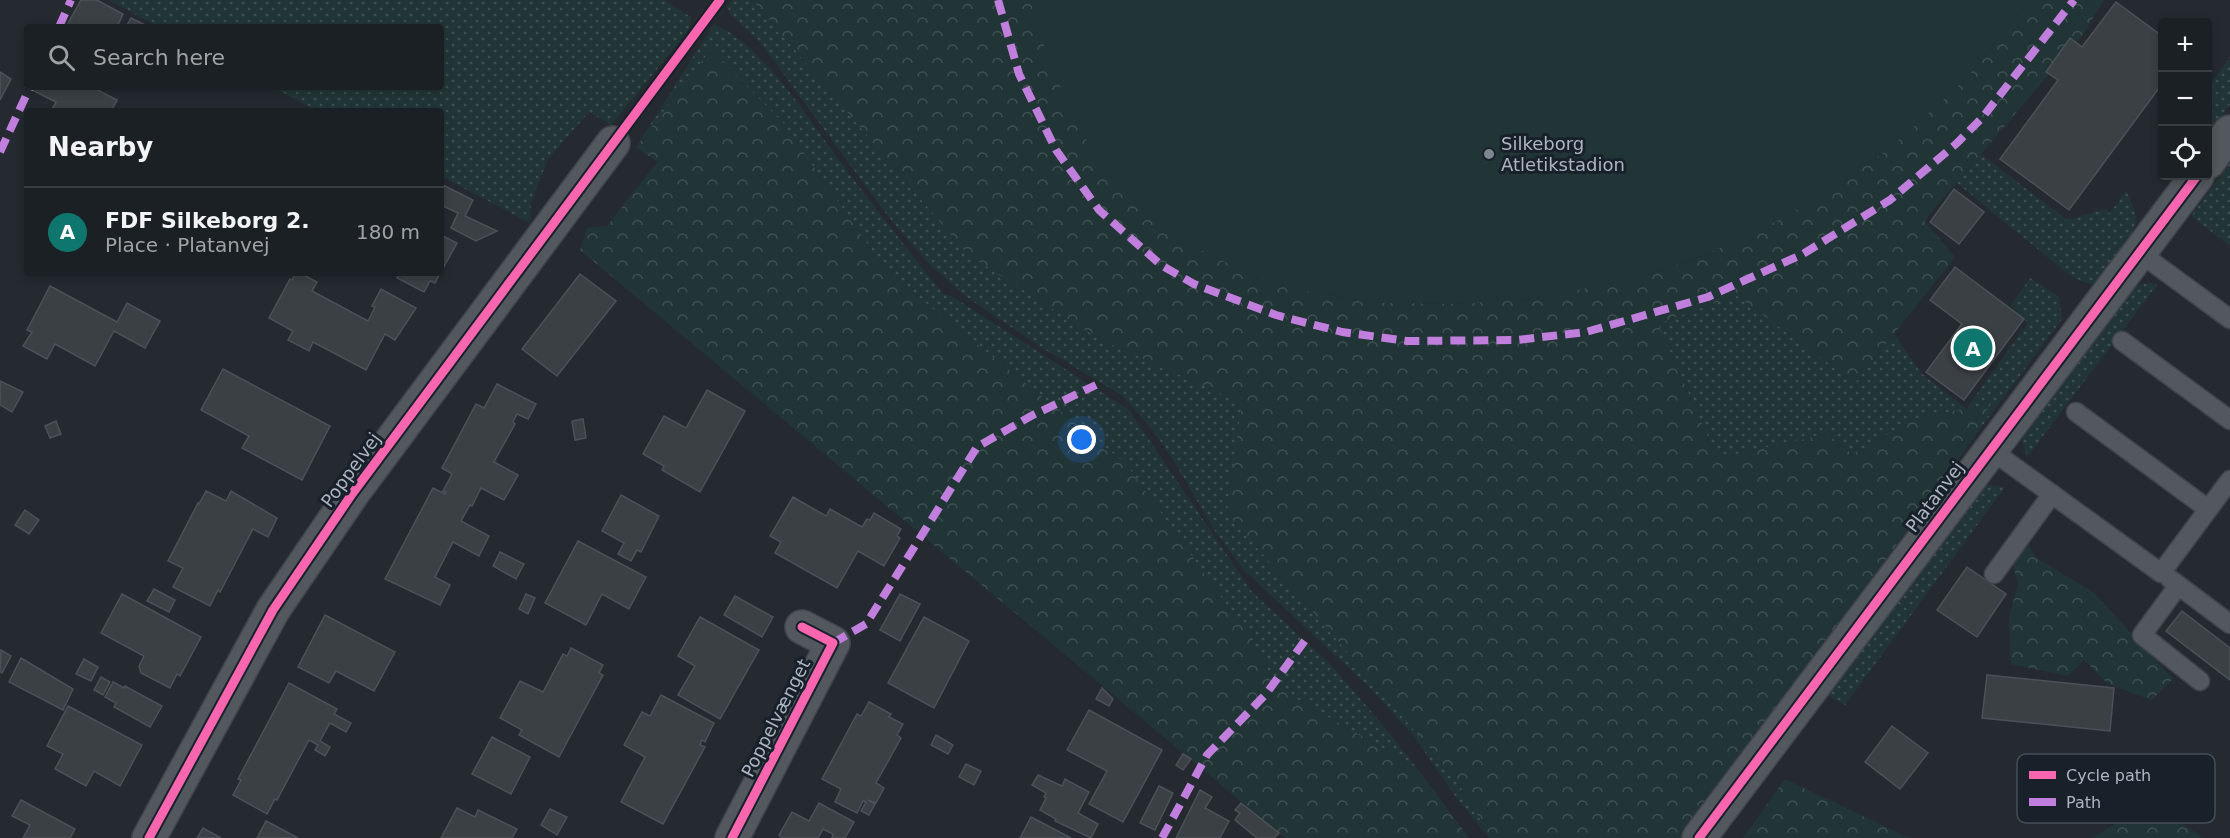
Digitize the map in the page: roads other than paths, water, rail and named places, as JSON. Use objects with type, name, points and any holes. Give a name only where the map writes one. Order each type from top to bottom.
[{"type":"street","points":[[2212,157],[2230,132]]},
{"type":"street","name":"Poppelvej","points":[[148,838],[273,610],[352,494],[613,143]]},
{"type":"street","name":"Platanvej","points":[[1699,838],[2194,180]]},
{"type":"street","name":"Poppelvænget","points":[[732,838],[833,643],[802,627]]},
{"type":"lane","points":[[2139,253],[2230,319]]},
{"type":"lane","points":[[2122,341],[2230,420]]},
{"type":"lane","points":[[2076,412],[2208,509]]},
{"type":"lane","points":[[1990,450],[2230,624]]},
{"type":"lane","points":[[2162,573],[2230,480]]},
{"type":"lane","points":[[1994,574],[2052,495]]},
{"type":"lane","points":[[2178,586],[2142,635],[2200,681]]},
{"type":"place","name":"Silkeborg Atletikstadion","points":[[1489,154]]},
{"type":"place","name":"FDF Silkeborg 2.","points":[[1973,348]]}]
